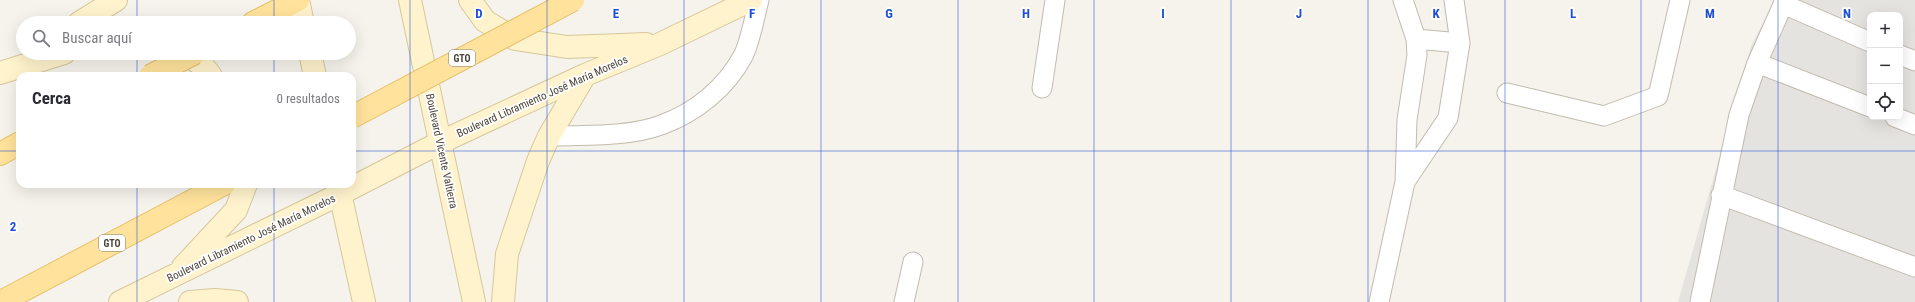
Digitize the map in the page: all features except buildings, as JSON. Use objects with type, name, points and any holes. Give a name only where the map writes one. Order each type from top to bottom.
[{"type":"main road","points":[[267,16],[298,0]]},
{"type":"main road","name":"GTO","points":[[356,114],[573,0]]},
{"type":"main road","points":[[158,72],[181,60]]},
{"type":"main road","points":[[0,154],[16,145]]},
{"type":"main road","name":"GTO","points":[[1,302],[216,188]]},
{"type":"street","points":[[90,16],[116,0]]},
{"type":"street","points":[[298,0],[301,16]]},
{"type":"street","name":"Boulevard Vicente Valtierra","points":[[410,0],[474,302]]},
{"type":"street","points":[[470,0],[485,21],[515,39],[567,47],[660,44]]},
{"type":"street","name":"Boulevard Libramiento José María Morelos","points":[[356,181],[585,75],[660,44],[751,0]]},
{"type":"street","points":[[0,72],[19,60]]},
{"type":"street","points":[[0,72],[40,60]]},
{"type":"street","points":[[194,60],[204,67],[207,72]]},
{"type":"street","points":[[312,60],[314,72]]},
{"type":"street","points":[[503,302],[507,254],[538,161],[550,136],[585,75]]},
{"type":"street","points":[[174,277],[236,210],[244,188]]},
{"type":"street","points":[[339,189],[364,302]]},
{"type":"street","name":"Boulevard Libramiento José María Morelos","points":[[120,302],[174,277],[339,189]]},
{"type":"street","points":[[190,302],[215,300],[237,302]]},
{"type":"lane","points":[[550,136],[628,132],[661,126],[698,107],[726,81],[744,54],[759,0]]},
{"type":"lane","points":[[1042,88],[1055,0]]},
{"type":"lane","points":[[1379,302],[1405,182],[1406,120],[1417,55],[1416,39],[1403,0]]},
{"type":"lane","points":[[1405,182],[1448,118],[1460,43],[1454,0]]},
{"type":"lane","points":[[1507,93],[1604,116],[1658,96],[1680,0]]},
{"type":"lane","points":[[1700,302],[1721,195],[1739,115],[1757,63],[1784,2],[1867,41]]},
{"type":"lane","points":[[1416,39],[1460,43]]},
{"type":"lane","points":[[1903,56],[1915,61]]},
{"type":"lane","points":[[1757,63],[1867,106]]},
{"type":"lane","points":[[1903,120],[1915,125]]},
{"type":"lane","points":[[1721,195],[1915,266]]},
{"type":"lane","points":[[904,302],[913,262]]},
{"type":"shaded area","points":[[1775,0],[1915,0],[1915,302],[1678,302],[1751,46]]}]
